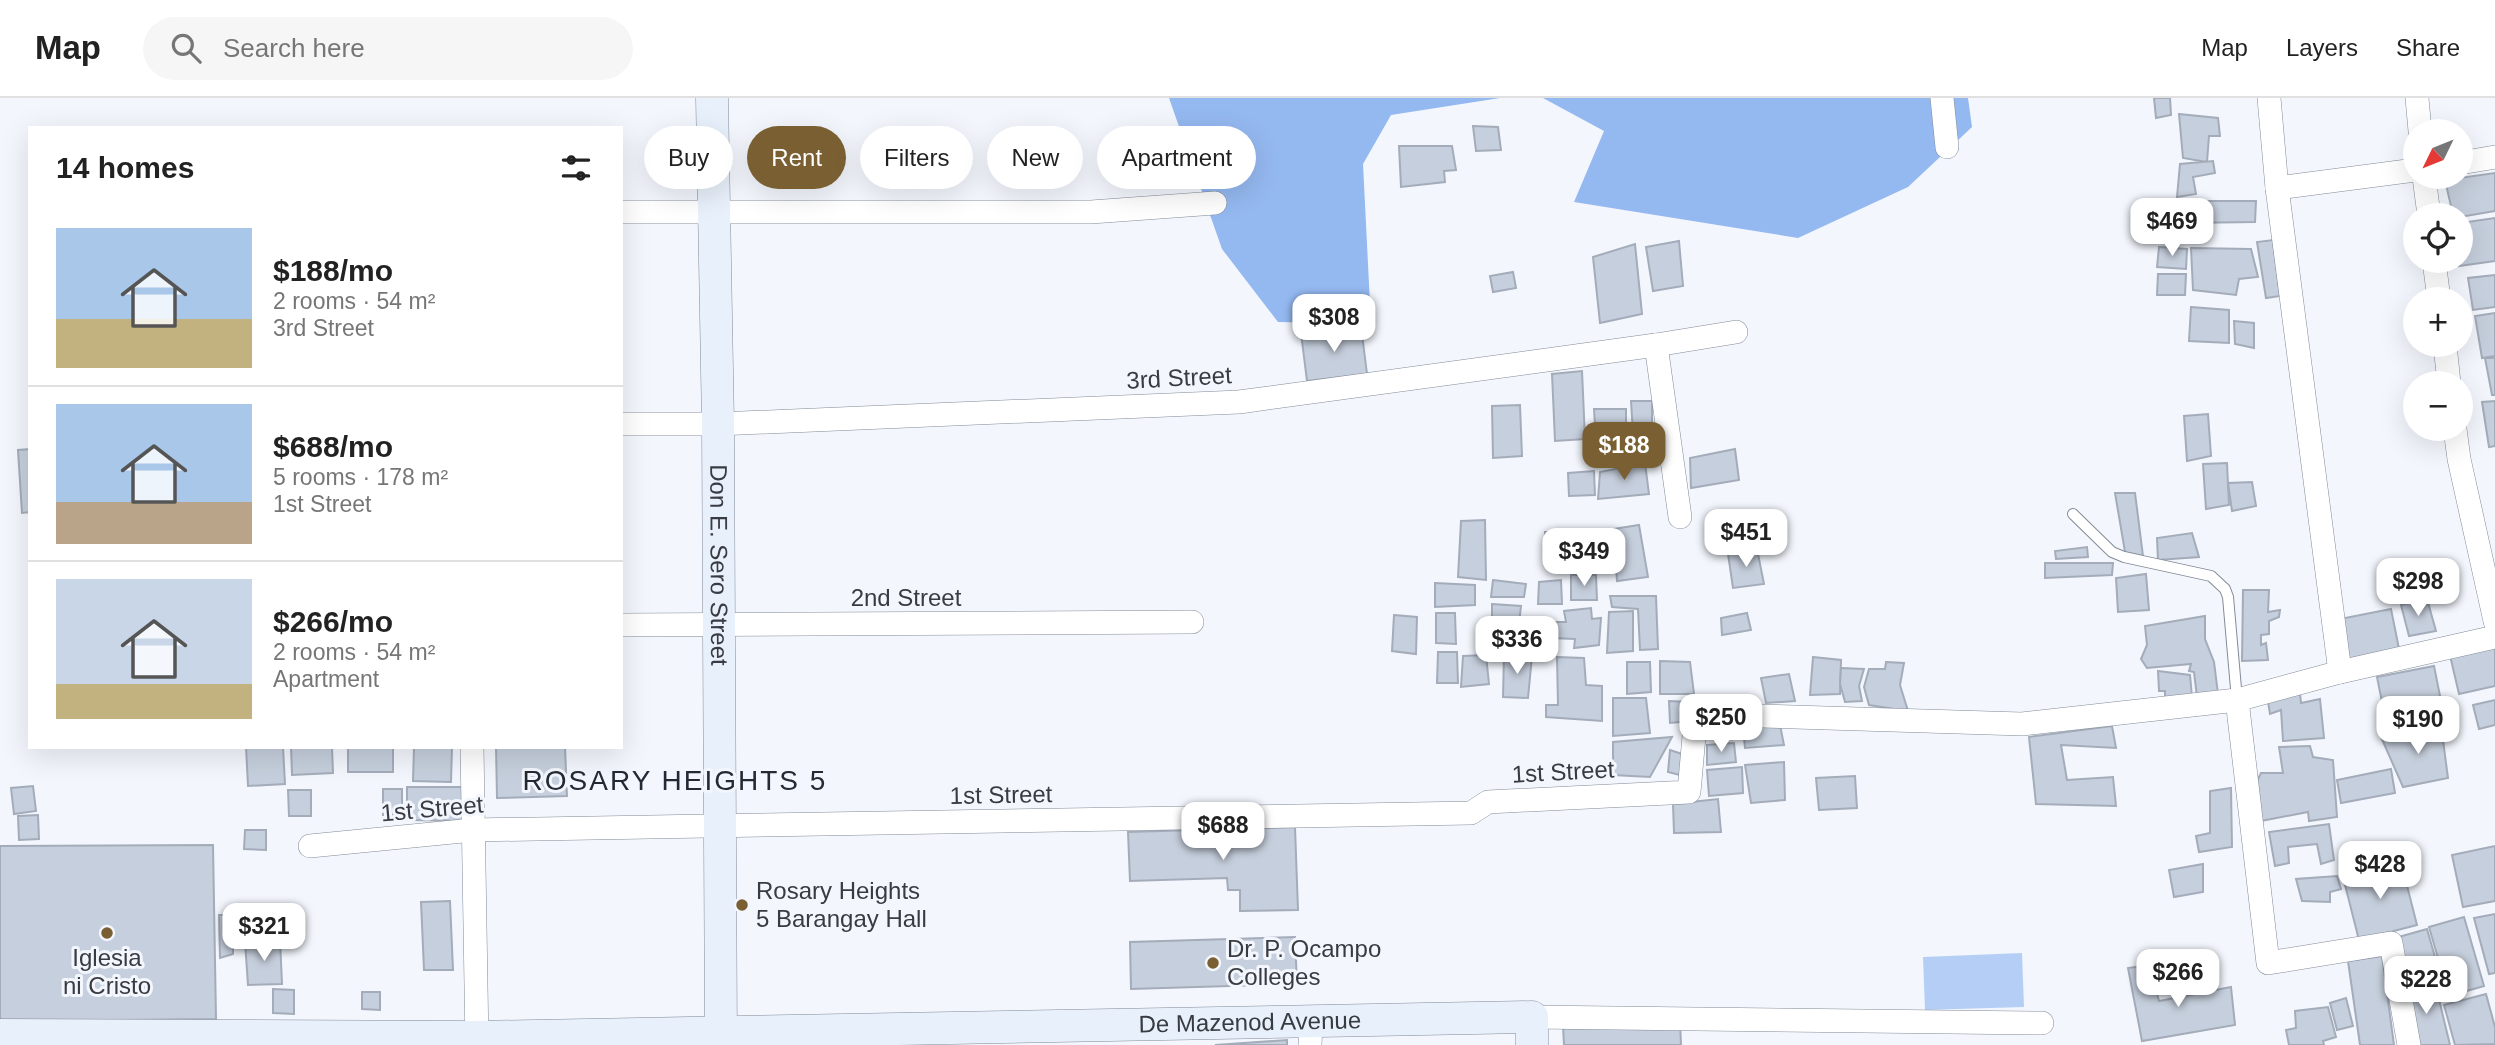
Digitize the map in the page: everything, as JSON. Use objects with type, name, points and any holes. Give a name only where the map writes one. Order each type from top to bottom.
[{"type":"main road","name":"Don E. Sero Street","points":[[712,98],[718,424],[721,1038]]},
{"type":"main road","name":"De Mazenod Avenue","points":[[8,1038],[477,1041],[1532,1031]]},
{"type":"street","points":[[1942,98],[1947,147]]},
{"type":"street","points":[[2269,98],[2277,188],[2340,672]]},
{"type":"street","points":[[2417,98],[2419,119]]},
{"type":"street","points":[[2473,161],[2495,157]]},
{"type":"street","points":[[2277,188],[2403,172]]},
{"type":"street","points":[[623,212],[1091,212],[1215,203]]},
{"type":"street","name":"3rd Street","points":[[623,424],[718,424],[1238,402],[1736,332]]},
{"type":"street","points":[[1656,345],[1680,517]]},
{"type":"street","points":[[2457,441],[2495,621]]},
{"type":"street","name":"2nd Street","points":[[623,625],[1192,622]]},
{"type":"street","points":[[2409,1045],[2391,943],[2268,963],[2237,700],[2340,672],[2495,637]]},
{"type":"street","name":"1st Street","points":[[310,846],[473,830],[1471,813],[1488,802],[1689,792],[1696,714],[2022,724],[2237,700]]},
{"type":"street","points":[[472,749],[477,1041]]},
{"type":"street","points":[[1532,1031],[2042,1023]]},
{"type":"lane","points":[[2073,514],[2112,552],[2211,576],[2219,581],[2228,597],[2237,700]]},
{"type":"shaded area","points":[[1169,98],[1500,98],[1391,115],[1363,164],[1371,324],[1278,322],[1222,249],[1201,189],[1256,189],[1256,126],[1179,126]]},
{"type":"shaded area","points":[[1543,98],[1968,98],[1972,127],[1908,187],[1798,238],[1574,202],[1604,131]]},
{"type":"shaded area","points":[[2022,953],[2024,1007],[1925,1010],[1923,957]]},
{"type":"building","points":[[2154,98],[2170,98],[2171,115],[2156,118]]},
{"type":"building","points":[[2179,114],[2218,118],[2220,136],[2209,136],[2207,162],[2183,158]]},
{"type":"building","points":[[1473,126],[1498,127],[1501,150],[1476,151]]},
{"type":"building","points":[[1399,146],[1452,146],[1456,170],[1444,171],[1445,182],[1401,187]]},
{"type":"building","points":[[2213,161],[2215,173],[2193,177],[2196,194],[2177,197],[2180,164]]},
{"type":"building","points":[[2495,173],[2495,211],[2473,215],[2473,203],[2450,203],[2447,189],[2473,189],[2473,176]]},
{"type":"building","points":[[2186,201],[2256,201],[2255,222],[2186,223]]},
{"type":"building","points":[[2495,218],[2495,261],[2473,264],[2473,221]]},
{"type":"building","points":[[2273,240],[2280,296],[2266,298],[2257,242]]},
{"type":"building","points":[[1679,241],[1683,286],[1653,291],[1646,247]]},
{"type":"building","points":[[1635,244],[1642,314],[1600,323],[1593,257]]},
{"type":"building","points":[[2159,247],[2187,249],[2186,269],[2157,267]]},
{"type":"building","points":[[2191,248],[2251,249],[2258,277],[2239,279],[2236,295],[2193,290]]},
{"type":"building","points":[[1513,272],[1516,288],[1493,292],[1490,276]]},
{"type":"building","points":[[2158,274],[2186,274],[2185,295],[2157,295]]},
{"type":"building","points":[[2495,275],[2495,307],[2473,310],[2473,287],[2469,287],[2468,278]]},
{"type":"building","points":[[2191,307],[2229,310],[2229,343],[2189,341]]},
{"type":"building","points":[[2495,313],[2495,356],[2482,358],[2475,316]]},
{"type":"building","points":[[2234,321],[2254,323],[2254,348],[2235,344]]},
{"type":"building","points":[[1361,326],[1367,374],[1307,381],[1301,333]]},
{"type":"building","points":[[2485,358],[2495,358],[2495,395],[2492,395]]},
{"type":"building","points":[[1582,371],[1585,439],[1555,441],[1552,374]]},
{"type":"building","points":[[1631,401],[1652,401],[1652,431],[1633,433]]},
{"type":"building","points":[[2495,401],[2495,446],[2489,447],[2482,402]]},
{"type":"building","points":[[1520,405],[1522,456],[1493,458],[1492,406]]},
{"type":"building","points":[[1594,409],[1626,409],[1626,440],[1596,442]]},
{"type":"building","points":[[2208,414],[2211,456],[2187,461],[2184,416]]},
{"type":"building","points":[[28,449],[28,512],[22,513],[18,450]]},
{"type":"building","points":[[1735,449],[1739,480],[1691,488],[1690,458]]},
{"type":"building","points":[[1645,463],[1649,494],[1598,499],[1600,472]]},
{"type":"building","points":[[2227,463],[2229,505],[2206,509],[2203,464]]},
{"type":"building","points":[[1594,471],[1595,495],[1569,496],[1568,473]]},
{"type":"building","points":[[2252,482],[2256,506],[2232,511],[2228,483]]},
{"type":"building","points":[[2115,493],[2135,493],[2143,556],[2125,552]]},
{"type":"building","points":[[1485,520],[1486,580],[1458,577],[1461,521]]},
{"type":"building","points":[[1639,525],[1648,577],[1617,581],[1613,529]]},
{"type":"building","points":[[1545,532],[1571,532],[1571,562],[1546,562]]},
{"type":"building","points":[[2192,533],[2199,557],[2158,560],[2157,538]]},
{"type":"building","points":[[2087,547],[2088,557],[2056,559],[2055,551]]},
{"type":"building","points":[[1757,549],[1764,584],[1733,588],[1728,554]]},
{"type":"building","points":[[2045,563],[2113,563],[2112,575],[2045,578]]},
{"type":"building","points":[[2146,574],[2149,610],[2118,612],[2116,578]]},
{"type":"building","points":[[1571,575],[1596,575],[1597,600],[1571,600]]},
{"type":"building","points":[[1493,580],[1526,584],[1524,597],[1491,597]]},
{"type":"building","points":[[1561,580],[1562,604],[1538,604],[1539,582]]},
{"type":"building","points":[[1435,583],[1475,585],[1475,605],[1435,607]]},
{"type":"building","points":[[2243,590],[2269,590],[2268,612],[2280,610],[2279,617],[2269,621],[2269,634],[2261,635],[2261,645],[2266,643],[2268,660],[2242,661]]},
{"type":"building","points":[[1610,596],[1656,596],[1658,649],[1640,650],[1638,609],[1612,607]]},
{"type":"building","points":[[2427,599],[2436,631],[2409,636],[2401,605]]},
{"type":"building","points":[[1492,604],[1521,606],[1516,648],[1492,646]]},
{"type":"building","points":[[1591,608],[1592,619],[1601,618],[1599,645],[1574,648],[1575,639],[1551,638],[1550,622],[1566,622],[1564,611]]},
{"type":"building","points":[[2391,609],[2400,654],[2349,663],[2340,619]]},
{"type":"building","points":[[1633,611],[1633,651],[1607,653],[1609,612]]},
{"type":"building","points":[[1436,613],[1455,613],[1456,644],[1436,643]]},
{"type":"building","points":[[1747,613],[1751,630],[1722,635],[1721,618]]},
{"type":"building","points":[[1394,615],[1417,617],[1416,654],[1392,651]]},
{"type":"building","points":[[2205,616],[2205,639],[2214,662],[2218,694],[2197,697],[2194,672],[2189,671],[2191,664],[2147,668],[2141,659],[2147,645],[2145,626]]},
{"type":"building","points":[[1522,618],[1544,621],[1542,654],[1522,653]]},
{"type":"building","points":[[2495,646],[2495,686],[2459,694],[2449,651]]},
{"type":"building","points":[[1438,652],[1457,652],[1458,683],[1437,683]]},
{"type":"building","points":[[1504,654],[1532,656],[1528,698],[1503,697]]},
{"type":"building","points":[[1486,655],[1489,684],[1461,687],[1463,656]]},
{"type":"building","points":[[1557,657],[1584,658],[1586,685],[1602,686],[1602,721],[1546,717],[1546,705],[1558,705]]},
{"type":"building","points":[[1813,657],[1841,660],[1840,694],[1810,695]]},
{"type":"building","points":[[1660,661],[1690,662],[1694,694],[1660,694]]},
{"type":"building","points":[[1627,662],[1650,662],[1651,692],[1627,694]]},
{"type":"building","points":[[1886,662],[1904,663],[1900,685],[1908,711],[1869,705],[1864,687],[1869,669],[1885,669]]},
{"type":"building","points":[[2434,666],[2443,711],[2386,722],[2377,677]]},
{"type":"building","points":[[1841,668],[1864,669],[1859,686],[1862,701],[1845,702],[1840,684]]},
{"type":"building","points":[[2158,671],[2190,675],[2192,697],[2165,698],[2165,691],[2159,691]]},
{"type":"building","points":[[1789,674],[1795,701],[1766,703],[1761,678]]},
{"type":"building","points":[[2300,693],[2301,703],[2320,699],[2324,738],[2283,741],[2281,710],[2270,714],[2268,702]]},
{"type":"building","points":[[1613,698],[1646,698],[1650,733],[1613,736]]},
{"type":"building","points":[[2495,700],[2495,725],[2479,729],[2473,705]]},
{"type":"building","points":[[1669,701],[1689,702],[1690,721],[1670,723]]},
{"type":"building","points":[[1780,725],[1784,745],[1745,748],[1743,728]]},
{"type":"building","points":[[2441,725],[2448,778],[2403,787],[2381,737]]},
{"type":"building","points":[[2112,726],[2116,748],[2061,745],[2067,780],[2113,777],[2116,806],[2036,804],[2029,737]]},
{"type":"building","points":[[1672,737],[1650,777],[1613,775],[1613,742]]},
{"type":"building","points":[[1734,743],[1736,762],[1707,765],[1707,745]]},
{"type":"building","points":[[2310,746],[2313,757],[2333,760],[2337,817],[2309,821],[2308,812],[2261,821],[2257,781],[2261,773],[2283,773],[2279,747]]},
{"type":"building","points":[[246,749],[283,749],[285,784],[248,786]]},
{"type":"building","points":[[291,749],[332,749],[333,773],[292,775]]},
{"type":"building","points":[[348,749],[393,749],[393,772],[348,772]]},
{"type":"building","points":[[414,749],[452,749],[451,782],[413,781]]},
{"type":"building","points":[[496,749],[565,749],[567,796],[497,798]]},
{"type":"building","points":[[1670,750],[1688,756],[1684,776],[1668,772]]},
{"type":"building","points":[[1784,762],[1785,800],[1751,803],[1745,765]]},
{"type":"building","points":[[1742,767],[1743,793],[1709,796],[1707,770]]},
{"type":"building","points":[[2391,769],[2395,793],[2341,803],[2337,780]]},
{"type":"building","points":[[1855,776],[1857,808],[1819,810],[1816,778]]},
{"type":"building","points":[[33,786],[36,811],[14,814],[11,788]]},
{"type":"building","points":[[407,787],[463,787],[463,821],[407,820]]},
{"type":"building","points":[[2231,788],[2232,847],[2199,852],[2196,836],[2210,833],[2210,791]]},
{"type":"building","points":[[383,789],[402,789],[402,815],[383,815]]},
{"type":"building","points":[[288,790],[311,790],[311,816],[289,816]]},
{"type":"building","points":[[1718,799],[1721,832],[1674,833],[1673,804]]},
{"type":"building","points":[[38,815],[39,839],[19,840],[18,816]]},
{"type":"building","points":[[2329,824],[2334,860],[2321,864],[2317,844],[2288,847],[2289,863],[2275,866],[2269,832]]},
{"type":"building","points":[[1295,827],[1298,910],[1240,911],[1240,890],[1228,890],[1227,878],[1130,881],[1128,832]]},
{"type":"building","points":[[245,830],[266,830],[266,850],[244,849]]},
{"type":"building","name":"Iglesia ni Cristo","points":[[213,845],[216,1019],[0,1021],[0,846]]},
{"type":"building","points":[[2495,846],[2495,901],[2463,907],[2452,855]]},
{"type":"building","points":[[2401,862],[2417,925],[2359,940],[2343,877]]},
{"type":"building","points":[[2203,864],[2203,892],[2174,897],[2169,870]]},
{"type":"building","points":[[2337,876],[2341,889],[2330,892],[2330,902],[2302,901],[2296,879]]},
{"type":"building","points":[[450,901],[453,970],[424,970],[421,902]]},
{"type":"building","points":[[2495,914],[2495,973],[2489,974],[2474,918]]},
{"type":"building","points":[[219,915],[233,915],[233,954],[220,958]]},
{"type":"building","points":[[2464,917],[2484,986],[2449,996],[2429,927]]},
{"type":"building","points":[[2427,929],[2439,971],[2407,980],[2395,938]]},
{"type":"building","name":"Dr. P. Ocampo Colleges","points":[[1295,937],[1297,984],[1131,989],[1130,942]]},
{"type":"building","points":[[280,940],[282,984],[248,985],[245,942]]},
{"type":"building","points":[[2382,956],[2394,1045],[2360,1045],[2348,961]]},
{"type":"building","points":[[2149,965],[2159,1001],[2231,987],[2235,1025],[2142,1041],[2128,968]]},
{"type":"building","points":[[2435,983],[2450,1045],[2416,1045],[2402,991]]},
{"type":"building","points":[[273,989],[294,990],[294,1014],[273,1013]]},
{"type":"building","points":[[362,992],[380,992],[380,1010],[362,1009]]},
{"type":"building","points":[[2486,994],[2495,1027],[2495,1044],[2455,1045],[2444,1005]]},
{"type":"building","points":[[2346,998],[2353,1026],[2337,1030],[2330,1003]]},
{"type":"building","points":[[2328,1007],[2336,1037],[2323,1041],[2324,1045],[2289,1045],[2286,1030],[2296,1028],[2295,1011]]},
{"type":"building","points":[[1680,1020],[1681,1045],[1564,1045],[1563,1026]]},
{"type":"building","points":[[1287,1040],[1287,1045],[1215,1045]]},
{"type":"place","name":"Rosary Heights 5 Barangay Hall","points":[[742,905]]},
{"type":"place","name":"Iglesia ni Cristo","points":[[107,933]]},
{"type":"place","name":"Dr. P. Ocampo Colleges","points":[[1213,963]]},
{"type":"district","name":"ROSARY HEIGHTS 5","points":[[675,780]]}]
